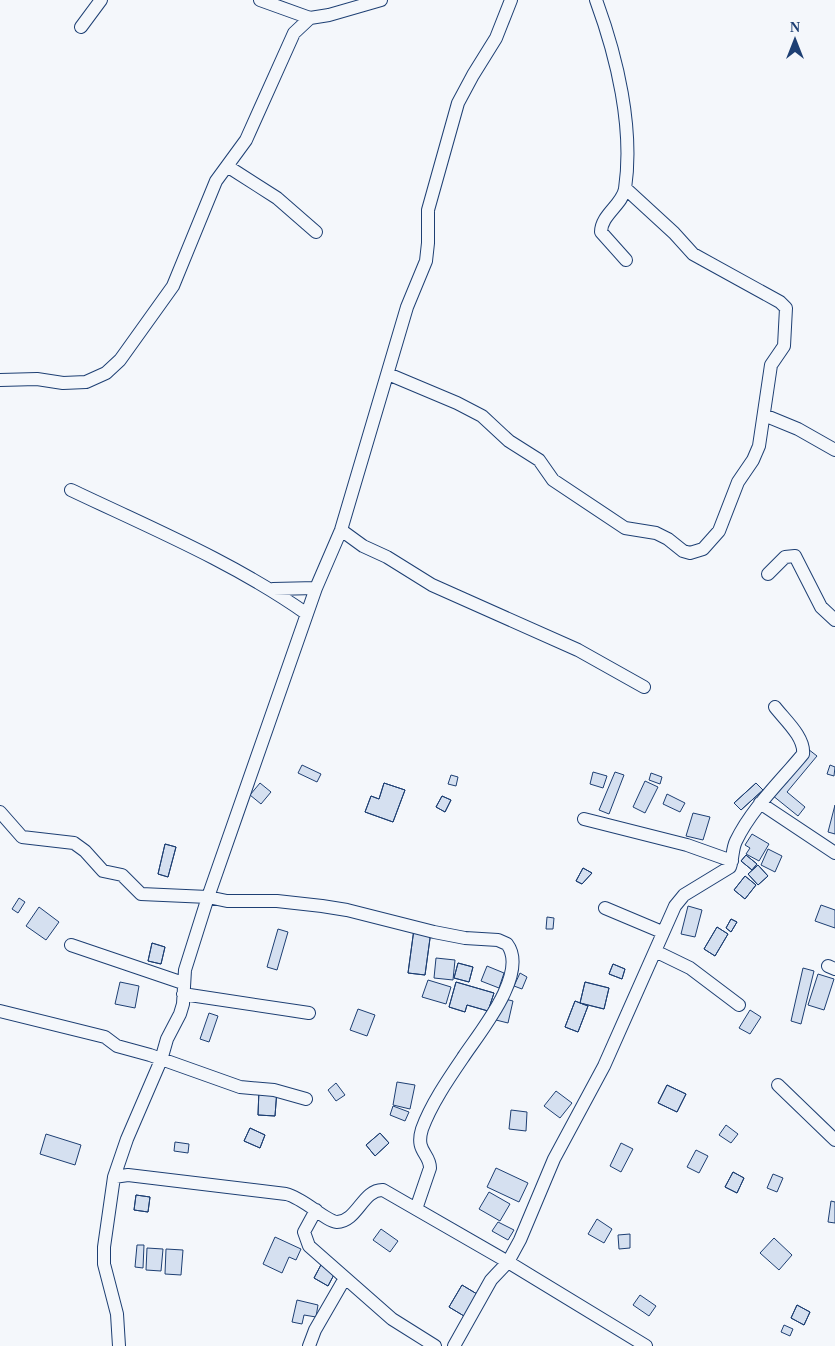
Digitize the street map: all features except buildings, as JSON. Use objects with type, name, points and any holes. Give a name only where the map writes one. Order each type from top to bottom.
[{"type":"street","points":[[81,27],[101,0]]},
{"type":"street","points":[[260,0],[310,18],[329,15],[381,0]]},
{"type":"street","points":[[119,1346],[117,1314],[104,1264],[105,1239],[116,1172],[127,1139],[180,1014],[185,970],[208,897],[316,588],[341,530],[407,307],[426,261],[428,210],[454,116],[463,91],[500,32],[511,0]]},
{"type":"street","points":[[596,0],[608,36],[625,113],[627,136],[625,188],[622,196],[602,224],[601,232],[626,260]]},
{"type":"street","points":[[289,12],[294,33]]},
{"type":"street","points":[[0,380],[37,379],[86,382],[97,379],[113,367],[132,345],[174,286],[216,182],[246,140],[294,33],[310,18]]},
{"type":"street","points":[[226,166],[277,198],[316,232]]},
{"type":"street","points":[[388,374],[457,403],[482,416],[509,441],[539,460],[552,480],[625,528],[656,534],[668,539],[679,549],[690,552],[703,549],[718,531],[738,482],[753,460],[759,446],[771,365],[784,346],[786,313],[784,305],[693,254],[674,233],[625,188]]},
{"type":"street","points":[[764,415],[798,429],[835,450]]},
{"type":"street","points":[[71,490],[161,532],[273,589],[307,614]]},
{"type":"street","points":[[341,530],[363,546],[388,557],[432,584],[554,638],[612,667],[644,687]]},
{"type":"street","points":[[768,574],[785,557],[795,556],[821,606],[835,620]]},
{"type":"street","points":[[273,589],[316,588]]},
{"type":"street","points":[[454,1346],[491,1280],[508,1262],[520,1240],[554,1159],[604,1066],[675,906],[684,896],[726,871],[732,861],[735,843],[760,803],[803,754],[804,748],[801,741],[775,707]]},
{"type":"street","points":[[760,803],[835,853]]},
{"type":"street","points":[[0,812],[22,837],[74,844],[85,851],[103,871],[122,876],[141,894],[208,897],[226,901],[277,901],[338,908],[440,934],[498,940],[509,946],[512,956],[509,979],[503,998],[448,1083],[422,1130],[420,1148],[430,1166],[416,1209]]},
{"type":"street","points":[[584,819],[687,845],[732,861]]},
{"type":"street","points":[[605,908],[662,932]]},
{"type":"street","points":[[71,945],[183,988],[309,1013]]},
{"type":"street","points":[[655,951],[690,968],[739,1005]]},
{"type":"street","points":[[0,1010],[104,1037],[117,1046],[150,1055],[240,1087],[274,1090],[306,1099]]},
{"type":"street","points":[[778,1085],[835,1140]]},
{"type":"street","points":[[116,1172],[286,1194],[305,1202],[332,1221],[341,1221],[378,1190],[388,1192],[613,1324],[646,1346]]},
{"type":"street","points":[[316,1210],[304,1232],[304,1239],[309,1246],[392,1319],[435,1346]]},
{"type":"street","points":[[309,1346],[315,1330],[345,1278]]}]
